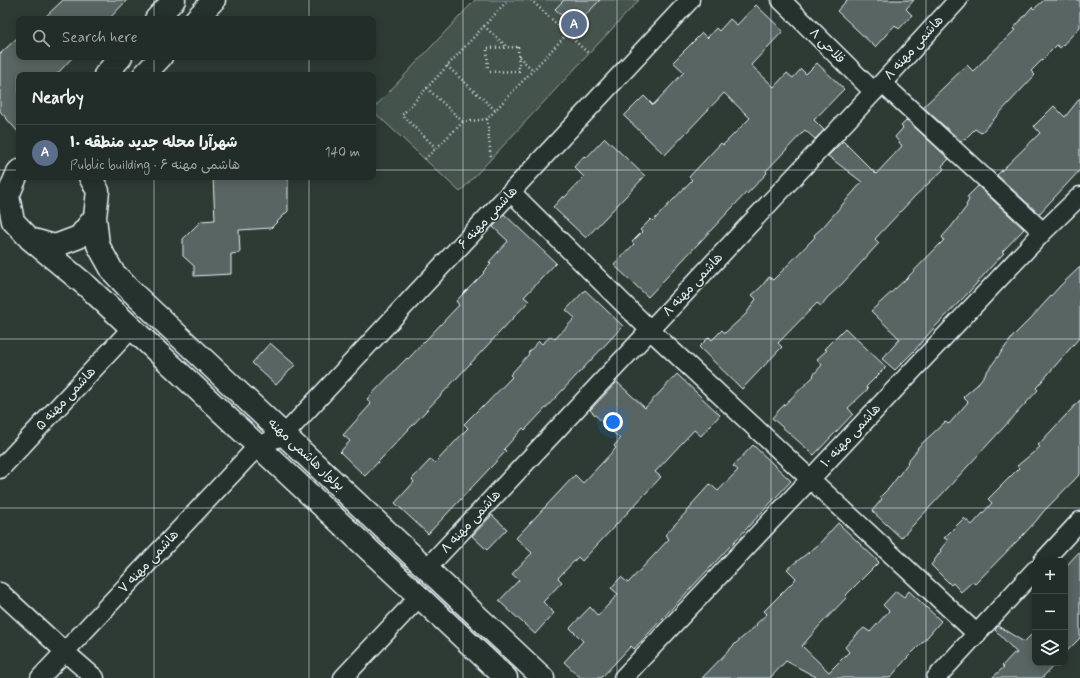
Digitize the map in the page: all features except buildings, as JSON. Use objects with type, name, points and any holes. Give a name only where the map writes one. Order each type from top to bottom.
[{"type":"street","points":[[159,16],[174,0]]},
{"type":"street","points":[[199,16],[214,0]]},
{"type":"street","name":"هاشمی مهنه ۶","points":[[284,435],[690,0]]},
{"type":"street","name":"فلاحی ۸","points":[[781,0],[1043,232]]},
{"type":"street","name":"هاشمی مهنه ۸","points":[[426,569],[958,0]]},
{"type":"street","points":[[108,72],[119,60]]},
{"type":"street","points":[[147,72],[158,60]]},
{"type":"street","points":[[6,219],[8,196],[14,172]]},
{"type":"street","name":"بولوار هاشمی مهنه","points":[[96,182],[95,216],[98,245],[113,272],[131,291],[543,678]]},
{"type":"street","points":[[511,192],[650,330],[976,634]]},
{"type":"street","name":"هاشمی مهنه ۱۰","points":[[622,678],[1043,232],[1080,196]]},
{"type":"street","points":[[30,239],[55,246],[80,237],[95,216]]},
{"type":"street","name":"بولوار هاشمی مهنه","points":[[6,219],[88,287],[506,678]]},
{"type":"street","name":"هاشمی مهنه ۵","points":[[0,469],[132,328]]},
{"type":"street","points":[[258,446],[284,435]]},
{"type":"street","name":"هاشمی مهنه ۷","points":[[40,678],[258,446]]},
{"type":"street","points":[[1047,558],[1080,521]]},
{"type":"street","points":[[936,678],[1032,573]]},
{"type":"street","points":[[0,592],[64,652],[96,678]]},
{"type":"street","points":[[343,678],[419,597]]},
{"type":"path","points":[[436,148],[402,115],[508,0]]},
{"type":"path","points":[[531,0],[589,54]]},
{"type":"path","points":[[484,26],[507,47]]},
{"type":"path","points":[[425,159],[463,122],[487,119],[567,34]]},
{"type":"path","points":[[507,47],[518,47],[519,71],[488,72],[487,48],[507,47]]},
{"type":"path","points":[[519,57],[533,70]]},
{"type":"path","points":[[447,66],[496,110]]},
{"type":"path","points":[[427,88],[463,122]]},
{"type":"path","points":[[487,119],[491,158]]},
{"type":"shaded area","points":[[475,0],[639,0],[460,192],[376,114],[376,106]]},
{"type":"place","name":"شهرآرا محله جدید منطقه ۱۰","points":[[574,24]]}]
